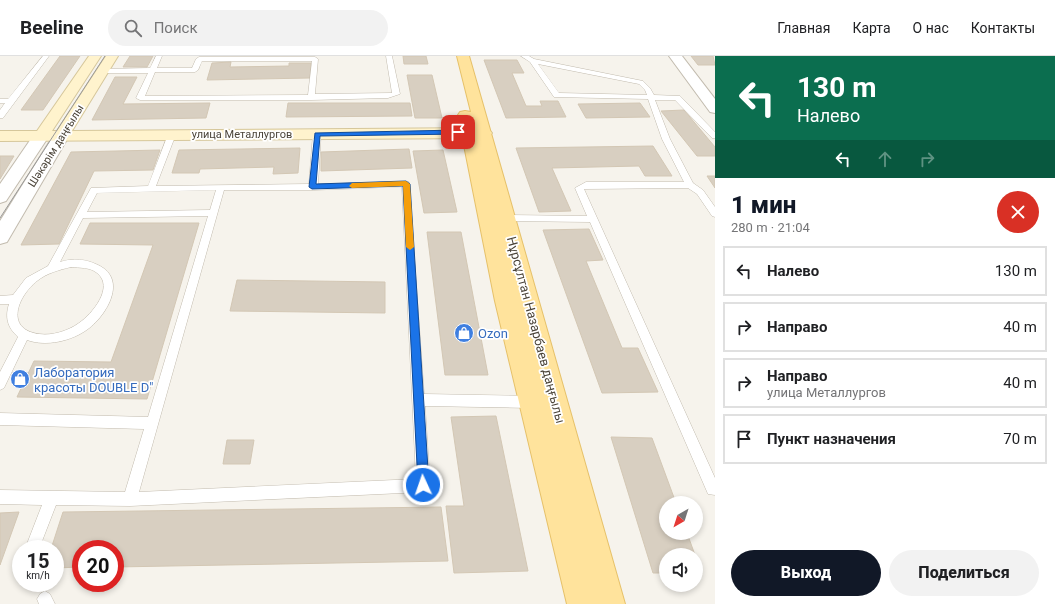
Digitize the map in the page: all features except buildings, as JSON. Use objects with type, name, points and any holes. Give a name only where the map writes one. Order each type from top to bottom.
[{"type":"main road","name":"Нұрсұлтан Назарбаев даңғылы","points":[[449,56],[506,218],[609,604]]},
{"type":"main road","name":"Нұрсұлтан Назарбаев даңғылы","points":[[462,56],[506,301],[583,604]]},
{"type":"street","name":"Шәкәрім даңғылы","points":[[0,197],[95,56]]},
{"type":"street","name":"Шәкәрім даңғылы","points":[[0,237],[112,56]]},
{"type":"street","points":[[675,56],[715,109]]},
{"type":"street","name":"улица Металлургов","points":[[0,136],[476,132]]},
{"type":"lane","points":[[0,116],[46,56]]},
{"type":"lane","points":[[159,56],[151,70],[140,98],[311,98],[388,96],[396,94],[389,56]]},
{"type":"lane","points":[[524,56],[532,61],[641,82],[648,89],[652,97],[666,139],[690,185],[700,192],[715,214]]},
{"type":"lane","points":[[102,71],[195,70],[199,59],[315,58],[311,98]]},
{"type":"lane","points":[[532,61],[557,95],[677,98],[715,136]]},
{"type":"lane","points":[[0,101],[10,101]]},
{"type":"lane","points":[[151,189],[172,134]]},
{"type":"lane","points":[[312,187],[317,134]]},
{"type":"lane","points":[[0,497],[130,499],[423,485],[406,184],[94,190],[52,268]]},
{"type":"lane","points":[[690,185],[586,185],[579,188],[714,491]]},
{"type":"lane","points":[[130,499],[221,187]]},
{"type":"lane","points":[[81,215],[213,213]]},
{"type":"lane","points":[[506,218],[592,219]]},
{"type":"lane","points":[[71,263],[89,264],[102,271],[109,282],[108,296],[99,312],[83,326],[63,336],[42,339],[24,336],[15,328],[10,318],[14,299],[30,281],[52,268],[71,263]]},
{"type":"lane","points":[[0,300],[14,299]]},
{"type":"lane","points":[[0,384],[24,336]]},
{"type":"lane","points":[[418,400],[532,402]]},
{"type":"lane","points":[[0,419],[152,422]]},
{"type":"lane","points":[[36,540],[52,498]]},
{"type":"tram line","points":[[0,218],[105,56]]},
{"type":"slow traffic","points":[[352,186],[406,184],[410,247]]},
{"type":"place","name":"Ozon","points":[[464,333]]},
{"type":"place","name":"Лаборатория красоты DOUBLE D\"","points":[[20,379]]},
{"type":"route","points":[[423,485],[406,184],[312,187],[317,134],[458,132]]}]
